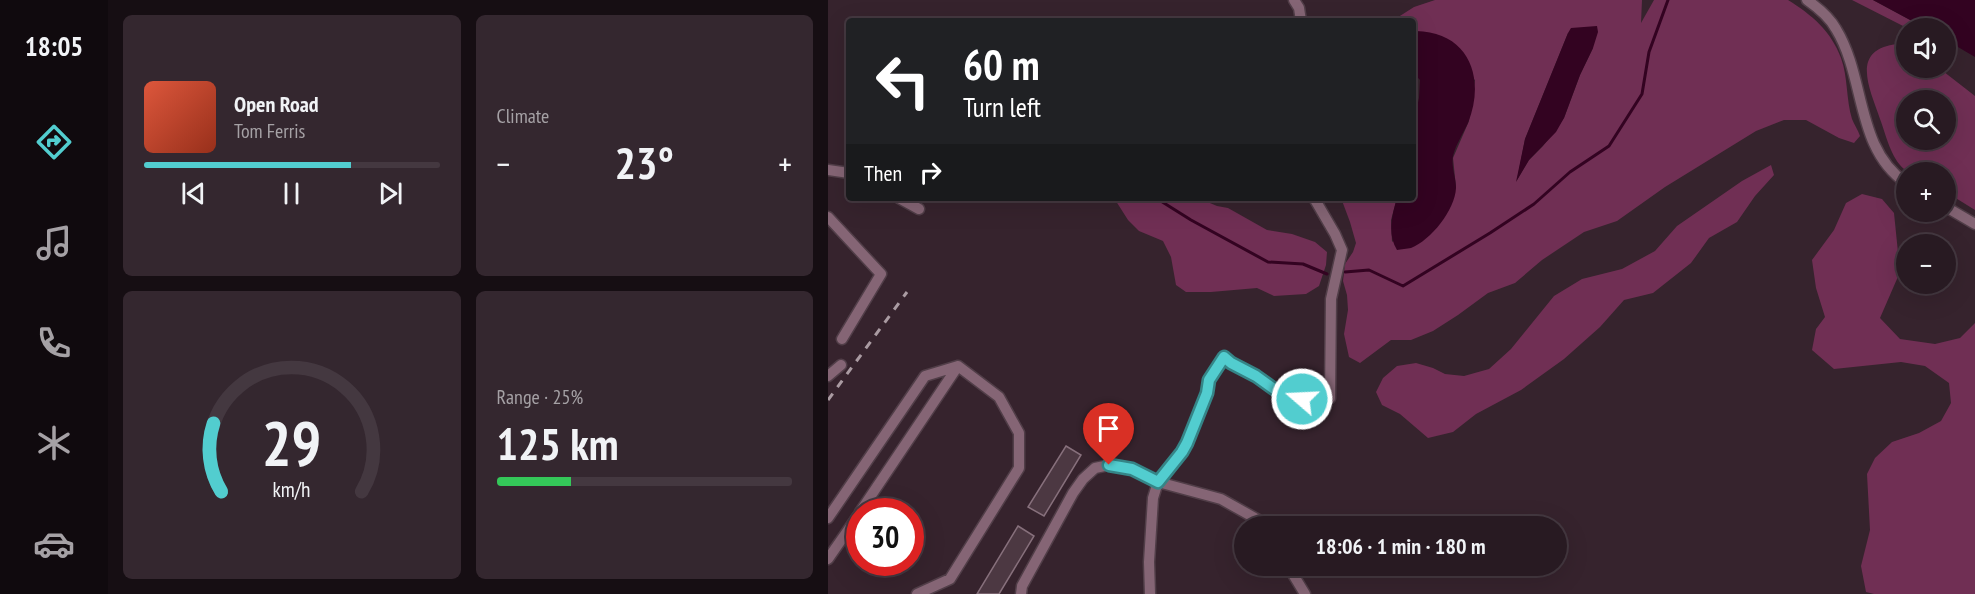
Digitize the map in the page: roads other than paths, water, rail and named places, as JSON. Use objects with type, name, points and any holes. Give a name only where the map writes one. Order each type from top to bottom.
[{"type":"street","points":[[1294,0],[1299,8],[1301,18]]},
{"type":"street","points":[[1807,0],[1816,6],[1836,28],[1851,62],[1877,150],[1886,166],[1896,174]]},
{"type":"street","points":[[828,170],[846,173]]},
{"type":"street","points":[[904,201],[918,209]]},
{"type":"street","points":[[1150,594],[1149,562],[1154,498],[1158,482],[1187,443],[1207,393],[1209,380],[1224,357],[1274,389],[1311,404],[1330,398],[1331,299],[1342,250],[1316,201]]},
{"type":"street","points":[[1956,213],[1975,224]]},
{"type":"street","points":[[828,217],[881,274],[842,339]]},
{"type":"street","points":[[828,376],[841,365]]},
{"type":"street","points":[[869,498],[958,366]]},
{"type":"street","points":[[828,518],[925,376],[958,366]]},
{"type":"street","points":[[917,594],[950,579],[1019,468],[1019,433],[999,397],[958,366]]},
{"type":"street","points":[[1021,594],[1022,586],[1073,493],[1095,468],[1109,465],[1132,469],[1158,482],[1221,499],[1251,516]]},
{"type":"street","points":[[828,559],[846,533]]},
{"type":"street","points":[[1294,576],[1305,594]]},
{"type":"waterway","points":[[1345,272],[1369,270],[1403,286],[1534,204],[1570,172],[1609,146],[1642,94],[1649,52],[1668,0]]},
{"type":"waterway","points":[[1161,201],[1268,262],[1303,264],[1327,274]]},
{"type":"railway","points":[[828,400],[907,292]]}]
